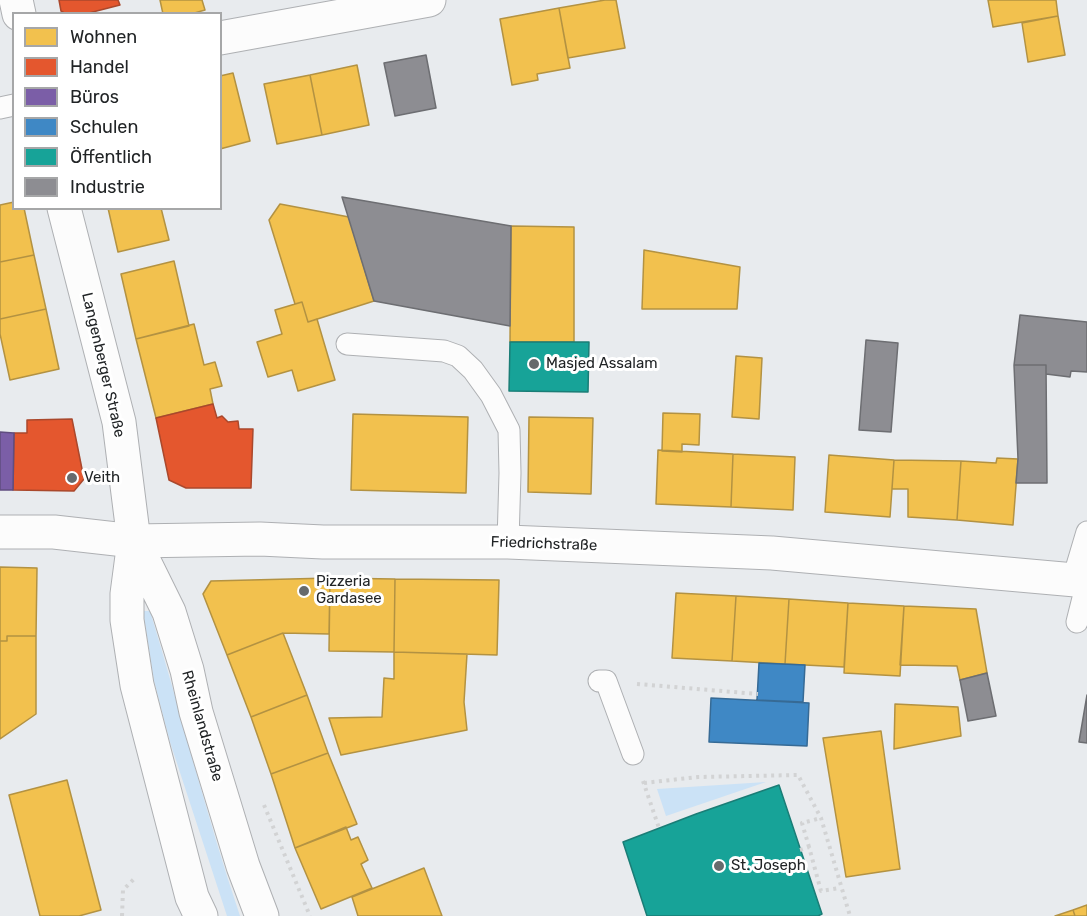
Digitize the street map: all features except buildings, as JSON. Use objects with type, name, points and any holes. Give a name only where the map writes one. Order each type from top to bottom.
[{"type":"street","points":[[222,38],[429,0]]},
{"type":"street","name":"Langenberger Straße","points":[[65,210],[119,422],[134,541],[127,594],[128,620],[137,685],[192,897],[201,916]]},
{"type":"street","name":"Friedrichstraße","points":[[0,532],[54,532],[134,541],[260,539],[323,542],[508,542],[772,553],[1082,581]]},
{"type":"street","name":"Rheinlandstraße","points":[[134,541],[169,612],[243,866],[262,916]]},
{"type":"lane","points":[[347,344],[444,351],[458,356],[473,370],[491,395],[509,430],[508,542]]},
{"type":"lane","points":[[1077,622],[1087,532]]},
{"type":"lane","points":[[603,681],[633,754]]},
{"type":"path","points":[[603,681],[758,694]]},
{"type":"path","points":[[659,828],[644,783],[698,777],[798,775],[821,818],[850,916]]},
{"type":"path","points":[[261,798],[310,916]]},
{"type":"path","points":[[821,818],[802,824],[821,891],[840,888]]},
{"type":"path","points":[[800,850],[809,847]]},
{"type":"path","points":[[122,916],[123,890],[135,878]]},
{"type":"shaded area","points":[[143,611],[150,611],[240,916],[227,916],[170,742],[154,681]]},
{"type":"shaded area","points":[[766,782],[666,816],[657,789]]},
{"type":"place","name":"Masjed Assalam","points":[[534,364]]},
{"type":"place","name":"Veith","points":[[72,478]]},
{"type":"place","name":"Pizzeria Gardasee","points":[[304,591]]},
{"type":"place","name":"St. Joseph","points":[[719,866]]}]
